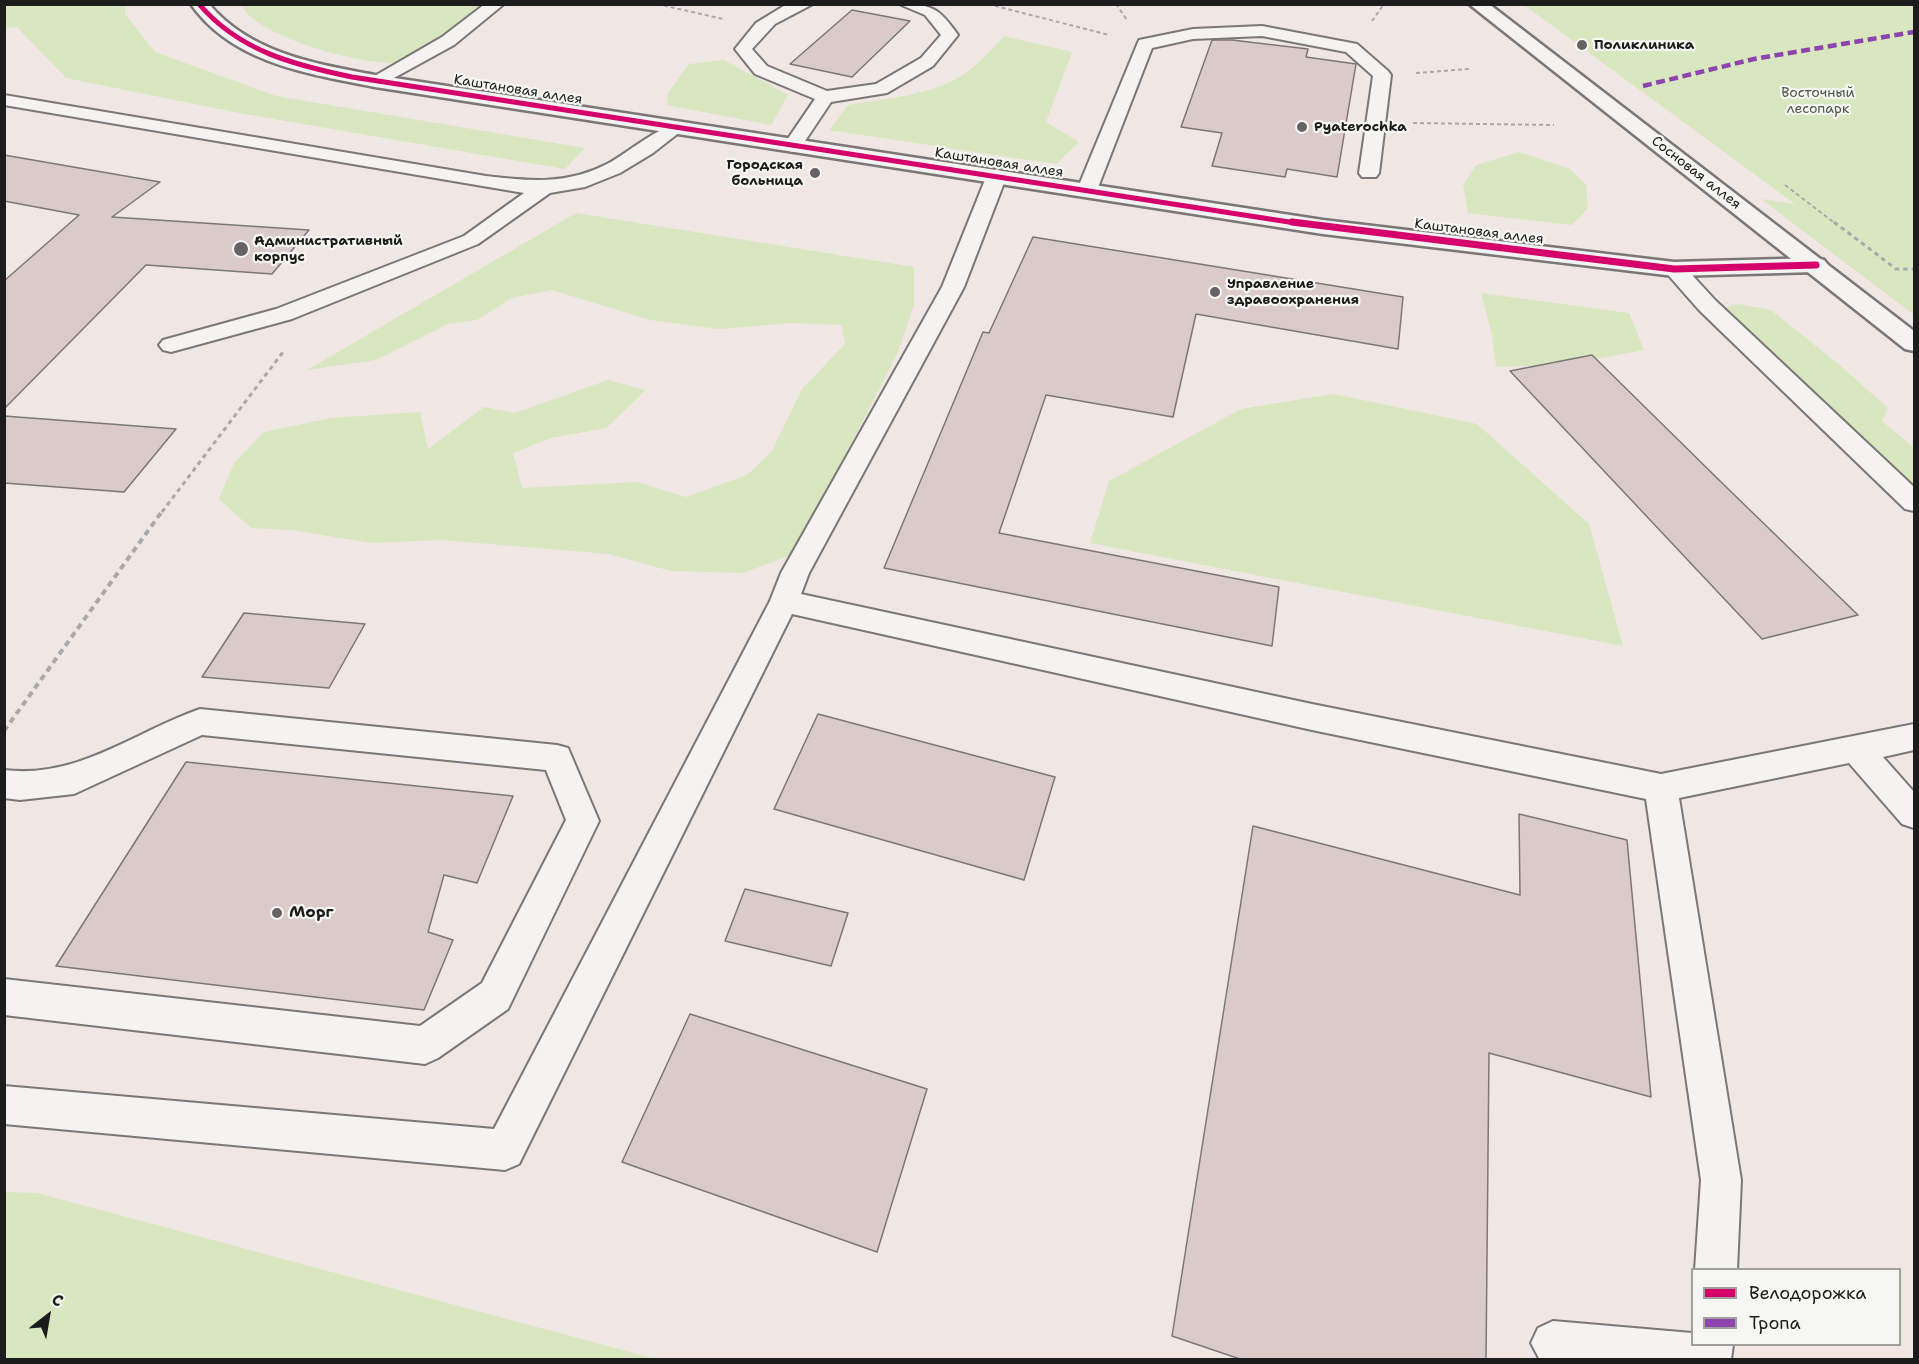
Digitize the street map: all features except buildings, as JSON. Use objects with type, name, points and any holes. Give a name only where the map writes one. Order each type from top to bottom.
[{"type":"street","name":"Каштановая аллея","points":[[199,4],[222,32],[250,46],[325,71],[375,81],[1323,227],[1674,269],[1816,265]]},
{"type":"street","name":"Сосновая аллея","points":[[1477,4],[1914,343]]},
{"type":"lane","points":[[375,81],[447,41],[496,4]]},
{"type":"lane","points":[[805,4],[794,7],[759,27],[743,49],[761,70],[825,97],[881,88],[927,62],[950,35],[932,12],[907,4]]},
{"type":"lane","points":[[1087,190],[1145,45],[1193,34],[1262,31],[1351,48],[1383,75],[1369,173]]},
{"type":"lane","points":[[792,146],[825,97]]},
{"type":"lane","points":[[4,100],[486,182],[543,189],[579,183],[624,163],[676,128]]},
{"type":"lane","points":[[4,1105],[505,1150],[784,601],[795,573],[953,287],[997,175]]},
{"type":"lane","points":[[171,345],[284,314],[471,240],[543,189]]},
{"type":"lane","points":[[1674,269],[1707,306],[1914,502]]},
{"type":"lane","points":[[784,601],[1312,717],[1661,788],[1914,737]]},
{"type":"lane","points":[[4,784],[20,786],[74,780],[200,722],[557,758],[583,821],[495,996],[425,1045],[4,997]]},
{"type":"lane","points":[[1856,749],[1914,814]]},
{"type":"lane","points":[[1661,788],[1721,1180],[1716,1268]]},
{"type":"lane","points":[[1553,1343],[1710,1356],[1711,1346]]},
{"type":"path","points":[[657,4],[759,27]]},
{"type":"path","points":[[988,4],[1145,45]]},
{"type":"path","points":[[1383,75],[1469,69]]},
{"type":"path","points":[[1376,123],[1554,124]]},
{"type":"path","points":[[1785,185],[1896,268],[1914,269]]},
{"type":"path","points":[[4,731],[168,502],[326,297]]},
{"type":"green space","points":[[5,4],[125,5],[125,14],[155,52],[276,96],[585,148],[565,169],[239,113],[66,78],[17,27],[5,28]]},
{"type":"green space","points":[[488,4],[490,7],[412,59],[389,63],[342,55],[290,39],[251,17],[242,5]]},
{"type":"green space","name":"Восточный лесопарк","points":[[1524,5],[1914,5],[1914,315],[1761,199],[1795,204]]},
{"type":"green space","points":[[1004,36],[1072,52],[1046,122],[1079,142],[1056,164],[829,130],[848,105],[917,93],[956,79],[975,65]]},
{"type":"green space","points":[[724,60],[788,95],[771,125],[667,105],[668,93],[689,64]]},
{"type":"green space","points":[[1519,152],[1570,169],[1586,185],[1588,208],[1572,225],[1468,213],[1463,185],[1476,165]]},
{"type":"green space","points":[[576,213],[914,267],[914,305],[898,352],[838,469],[806,549],[743,573],[671,571],[609,554],[442,540],[371,543],[292,530],[251,528],[219,499],[234,463],[264,432],[331,418],[420,412],[428,449],[484,407],[515,413],[608,380],[646,390],[606,428],[551,438],[513,453],[522,488],[637,482],[686,497],[747,475],[772,451],[802,389],[845,344],[842,325],[791,323],[719,329],[650,320],[552,290],[512,298],[477,320],[448,324],[376,360],[307,370]]},
{"type":"green space","points":[[1481,293],[1629,313],[1644,350],[1565,365],[1496,367],[1492,335]]},
{"type":"green space","points":[[1738,304],[1771,310],[1836,362],[1888,408],[1882,421],[1914,448],[1914,496],[1714,321],[1720,309]]},
{"type":"green space","points":[[1334,394],[1477,424],[1589,524],[1623,646],[1090,543],[1109,481],[1241,409]]},
{"type":"green space","points":[[5,1192],[37,1193],[656,1359],[5,1359]]},
{"type":"marked path","points":[[1643,86],[1754,59],[1914,32]]},
{"type":"cycle path","points":[[199,4],[214,22],[255,48],[303,66],[375,81],[1323,227],[1674,269],[1816,265]]},
{"type":"place","name":"Поликлиника","points":[[1582,45]]},
{"type":"place","name":"Pyaterochka","points":[[1302,127]]},
{"type":"place","name":"Городская больница","points":[[815,173]]},
{"type":"place","name":"Административный корпус","points":[[241,249]]},
{"type":"place","name":"Управление здравоохранения","points":[[1215,292]]},
{"type":"place","name":"Морг","points":[[277,913]]}]
